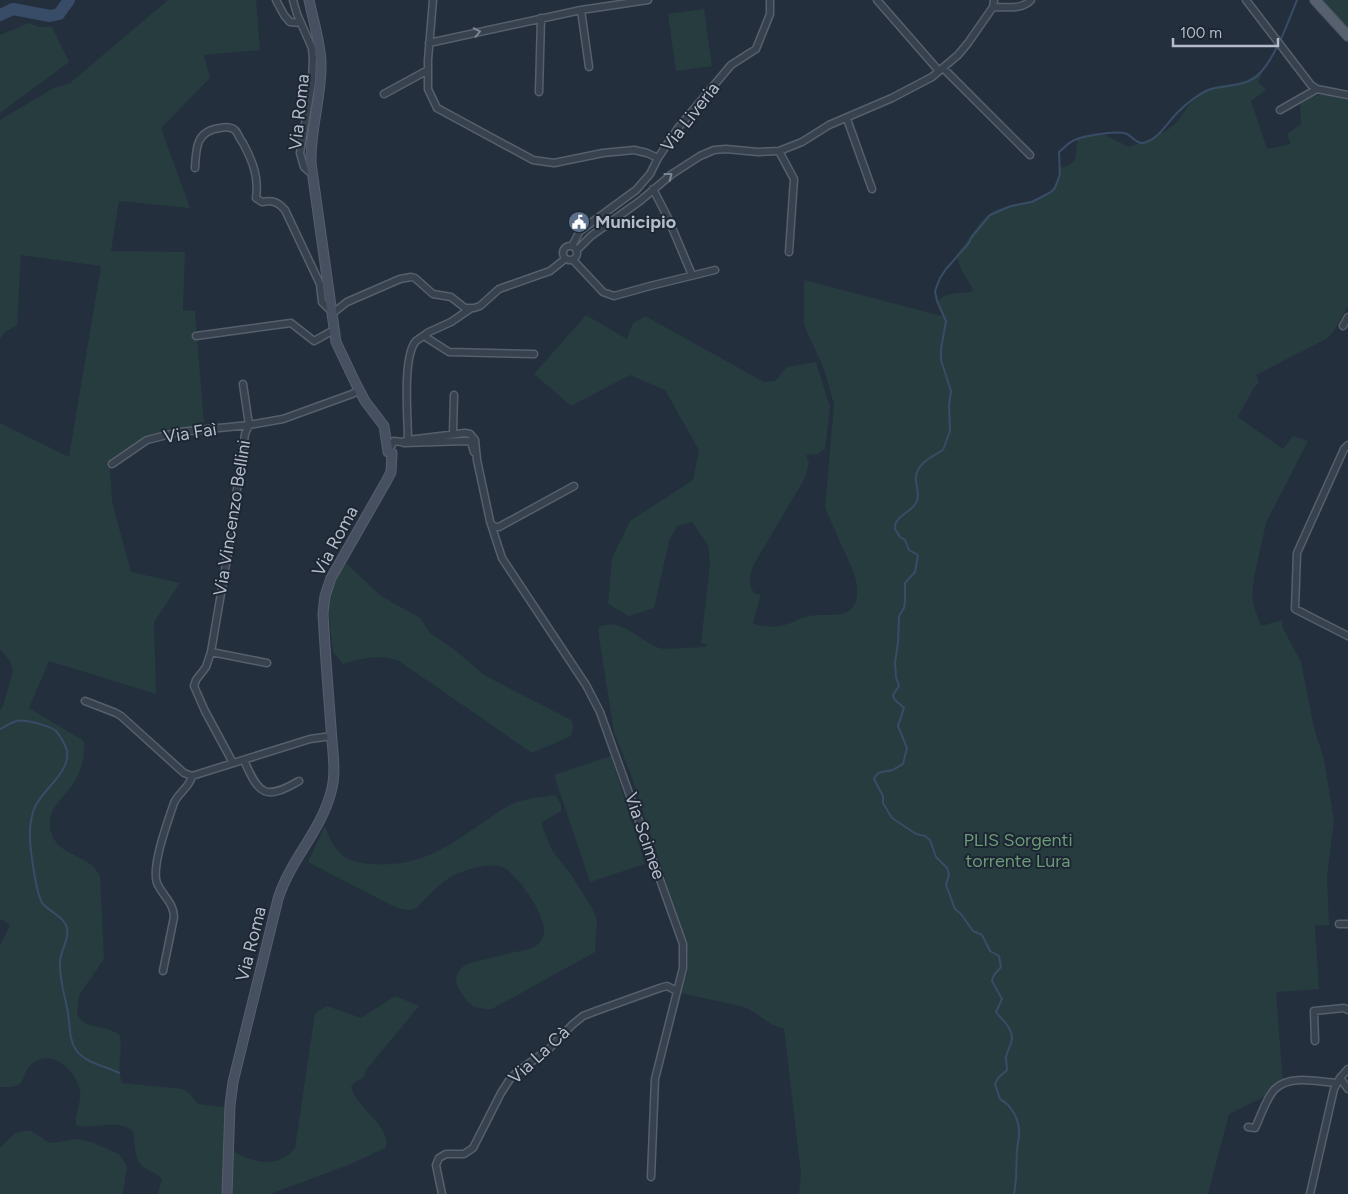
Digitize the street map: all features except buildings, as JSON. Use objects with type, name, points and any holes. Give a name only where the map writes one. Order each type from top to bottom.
[{"type":"main road","points":[[1315,0],[1348,36]]},
{"type":"street","points":[[276,0],[290,22],[301,23]]},
{"type":"street","points":[[293,0],[309,41],[313,59],[312,82],[300,153],[304,167],[312,174]]},
{"type":"street","name":"Via Roma","points":[[227,1194],[230,1104],[281,888],[319,821],[331,794],[334,774],[323,612],[325,596],[331,578],[391,472],[392,453],[388,452],[384,426],[359,390],[336,342],[310,150],[321,63],[320,48],[309,0]]},
{"type":"street","points":[[434,0],[429,43],[428,89],[437,108],[533,160],[554,163],[603,153],[634,150],[647,152],[658,158]]},
{"type":"street","points":[[429,43],[581,10],[648,0]]},
{"type":"street","name":"Via Liveria","points":[[574,248],[580,231],[636,190],[650,174],[678,128],[731,66],[756,49],[770,14],[770,0]]},
{"type":"street","points":[[877,0],[941,70],[1030,155]]},
{"type":"street","points":[[574,248],[640,201],[672,174],[700,156],[714,150],[779,151],[795,145],[829,125],[900,94],[932,77],[968,43],[993,4],[1018,7],[1026,5],[1031,0]]},
{"type":"street","points":[[1246,0],[1311,85],[1317,89],[1348,95]]},
{"type":"street","points":[[581,10],[589,67]]},
{"type":"street","points":[[539,92],[541,18]]},
{"type":"street","points":[[384,94],[428,70]]},
{"type":"street","points":[[1280,110],[1317,89]]},
{"type":"street","points":[[846,119],[872,189]]},
{"type":"street","points":[[195,168],[196,146],[208,131],[227,127],[235,130],[253,161],[258,186],[256,198],[262,202],[270,200],[278,202],[285,210],[320,284],[322,302],[333,313],[346,302],[400,279],[411,277],[415,278],[433,294],[451,297],[465,308],[470,309]]},
{"type":"street","points":[[779,151],[794,178],[790,252]]},
{"type":"street","points":[[653,189],[668,218],[692,275]]},
{"type":"street","points":[[565,259],[562,251],[568,246],[574,248]]},
{"type":"street","points":[[573,260],[576,257],[574,248]]},
{"type":"street","points":[[408,440],[407,366],[416,341],[470,309],[480,306],[499,289],[550,271],[565,259],[573,260],[603,292],[614,296],[715,270]]},
{"type":"street","points":[[1348,318],[1342,326],[1348,326]]},
{"type":"street","points":[[196,336],[291,323],[314,341],[321,338],[324,334],[335,330]]},
{"type":"street","points":[[426,334],[427,338],[449,352],[534,354]]},
{"type":"street","name":"Via Vincenzo Bellini","points":[[233,764],[194,686],[196,680],[206,667],[210,652],[227,558],[245,434],[249,425],[243,384]]},
{"type":"street","name":"Via Faì","points":[[112,464],[147,440],[179,432],[249,425],[283,419],[359,390]]},
{"type":"street","points":[[453,433],[454,395]]},
{"type":"street","points":[[388,452],[394,441],[397,443],[453,433],[465,433],[469,438]]},
{"type":"street","points":[[388,452],[402,443],[409,444],[469,438]]},
{"type":"street","name":"Via Scimee","points":[[469,438],[477,460],[491,524],[502,558],[586,685],[607,727],[683,944],[683,968],[655,1079],[651,1177]]},
{"type":"street","points":[[1348,445],[1344,449],[1297,553],[1295,609],[1348,636]]},
{"type":"street","points":[[491,524],[499,527],[574,486]]},
{"type":"street","points":[[210,652],[267,664]]},
{"type":"street","points":[[85,701],[121,716],[184,773],[192,776],[310,739],[332,736]]},
{"type":"street","points":[[244,760],[249,772],[260,788],[268,794],[299,781]]},
{"type":"street","points":[[163,971],[174,911],[157,882],[156,867],[174,803],[190,782],[192,776]]},
{"type":"street","points":[[1340,924],[1348,924]]},
{"type":"street","name":"Via La Cà","points":[[442,1194],[436,1165],[437,1161],[446,1154],[464,1154],[473,1148],[501,1093],[517,1072],[549,1049],[572,1025],[584,1016],[667,986],[677,991]]},
{"type":"street","points":[[1315,1041],[1314,1011],[1344,1008],[1348,1010]]},
{"type":"street","points":[[1310,1194],[1334,1090],[1348,1069]]},
{"type":"street","points":[[1248,1127],[1255,1128],[1274,1090],[1281,1084],[1293,1080],[1339,1080],[1348,1089]]},
{"type":"green space","points":[[168,0],[256,0],[260,50],[204,55],[210,78],[161,128],[190,208],[119,201],[111,251],[185,252],[183,310],[195,311],[204,425],[145,437],[110,466],[112,502],[131,572],[180,583],[154,622],[156,694],[49,661],[29,708],[84,741],[80,771],[75,781],[52,812],[50,826],[56,842],[62,848],[90,864],[100,877],[104,959],[79,995],[77,1013],[85,1023],[115,1032],[120,1036],[120,1077],[122,1083],[182,1089],[189,1093],[198,1104],[231,1108],[232,1151],[257,1161],[265,1162],[281,1159],[289,1155],[295,1148],[315,1013],[327,1006],[361,1018],[395,996],[419,1006],[366,1070],[364,1077],[355,1082],[351,1087],[359,1102],[385,1134],[387,1142],[385,1148],[351,1164],[270,1194],[158,1194],[162,1179],[143,1167],[139,1162],[133,1132],[120,1125],[90,1127],[76,1125],[80,1091],[73,1075],[60,1063],[44,1058],[36,1061],[28,1069],[20,1084],[12,1087],[0,1087],[0,946],[10,925],[0,919],[0,710],[3,706],[13,671],[10,661],[0,649],[0,423],[69,457],[101,266],[21,255],[17,325],[5,332],[0,339],[0,120],[52,89],[70,83]]},
{"type":"green space","points":[[1318,0],[1348,0],[1348,32]]},
{"type":"green space","points":[[704,9],[712,66],[676,71],[668,14]]},
{"type":"green space","points":[[29,23],[39,27],[52,27],[69,62],[0,113],[0,35]]},
{"type":"green space","name":"PLIS Sorgenti torrente Lura","points":[[1261,70],[1261,77],[1258,82],[1266,90],[1251,101],[1267,149],[1291,144],[1287,134],[1301,124],[1300,103],[1323,94],[1348,96],[1348,306],[1334,331],[1326,339],[1256,375],[1259,383],[1255,386],[1238,416],[1283,449],[1293,436],[1308,441],[1266,523],[1252,595],[1261,626],[1283,620],[1282,626],[1301,662],[1314,728],[1324,759],[1334,821],[1327,876],[1329,925],[1315,926],[1319,989],[1276,992],[1283,1085],[1274,1096],[1270,1094],[1229,1114],[1208,1194],[799,1194],[801,1174],[784,1028],[774,1025],[744,1007],[681,993],[688,968],[688,948],[631,775],[614,732],[599,637],[599,627],[607,624],[622,627],[662,649],[705,647],[706,644],[701,643],[710,564],[708,545],[692,522],[677,526],[669,541],[654,608],[629,616],[608,604],[612,558],[630,521],[693,480],[699,450],[665,390],[630,375],[571,406],[534,374],[586,315],[627,339],[633,323],[645,316],[764,382],[775,381],[787,367],[816,362],[830,407],[825,449],[818,454],[806,455],[809,463],[805,478],[754,564],[750,583],[755,594],[761,594],[753,623],[766,626],[780,626],[809,616],[832,615],[849,611],[857,599],[854,573],[825,508],[834,404],[824,369],[804,325],[804,280],[942,316],[937,303],[939,299],[947,295],[971,292],[973,289],[961,269],[956,255],[977,227],[986,217],[1000,208],[1034,199],[1052,189],[1057,180],[1058,167],[1065,167],[1075,160],[1078,137],[1103,134],[1129,147],[1153,137],[1174,125],[1201,92],[1241,82],[1254,76]]},
{"type":"green space","points":[[346,563],[381,596],[420,618],[430,633],[455,650],[484,675],[571,720],[573,729],[569,737],[532,753],[399,661],[371,658],[343,664],[333,652],[327,596]]},
{"type":"green space","points":[[611,756],[645,864],[590,882],[554,775]]},
{"type":"green space","points":[[555,795],[561,804],[561,811],[542,822],[542,826],[553,852],[570,873],[592,908],[597,920],[595,952],[492,1009],[482,1009],[471,1005],[457,985],[456,978],[459,970],[467,964],[532,948],[541,941],[544,932],[538,911],[532,899],[508,871],[499,866],[490,866],[459,873],[444,881],[417,908],[408,910],[391,905],[308,862],[325,826],[332,842],[340,853],[353,861],[370,864],[398,863],[423,857],[446,847],[514,803]]},
{"type":"green space","points":[[31,1131],[50,1143],[77,1139],[91,1142],[119,1154],[127,1166],[123,1194],[0,1194],[0,1148],[14,1134]]},
{"type":"waterway","points":[[0,15],[13,9],[50,16],[59,14],[69,0]]},
{"type":"waterway","points":[[1014,1194],[1019,1126],[1011,1109],[1000,1099],[995,1084],[998,1078],[1007,1070],[1006,1058],[1012,1040],[1008,1026],[996,1012],[1002,999],[992,981],[994,975],[1001,967],[999,956],[990,951],[982,935],[973,931],[955,909],[946,885],[949,874],[947,868],[936,857],[930,840],[925,836],[916,834],[892,818],[883,803],[883,796],[874,779],[879,773],[892,770],[903,764],[907,748],[898,726],[904,708],[894,699],[893,695],[899,686],[895,663],[899,616],[904,608],[905,583],[915,572],[918,555],[909,550],[905,540],[900,537],[895,529],[895,525],[899,518],[913,507],[917,501],[916,475],[920,466],[943,450],[950,431],[949,406],[951,391],[941,360],[946,321],[937,301],[935,291],[946,269],[990,215],[1011,206],[1032,202],[1055,188],[1060,174],[1059,152],[1070,143],[1075,140],[1107,133],[1127,134],[1141,143],[1148,142],[1158,135],[1184,106],[1200,94],[1215,88],[1250,81],[1256,77],[1267,65],[1277,47],[1297,0]]},
{"type":"waterway","points":[[0,729],[17,721],[43,725],[56,731],[66,748],[67,760],[64,768],[40,799],[32,816],[30,837],[34,869],[40,899],[43,904],[61,919],[67,929],[67,938],[60,961],[60,968],[74,1046],[85,1058],[119,1073]]},
{"type":"place","name":"Municipio","points":[[579,222]]}]
